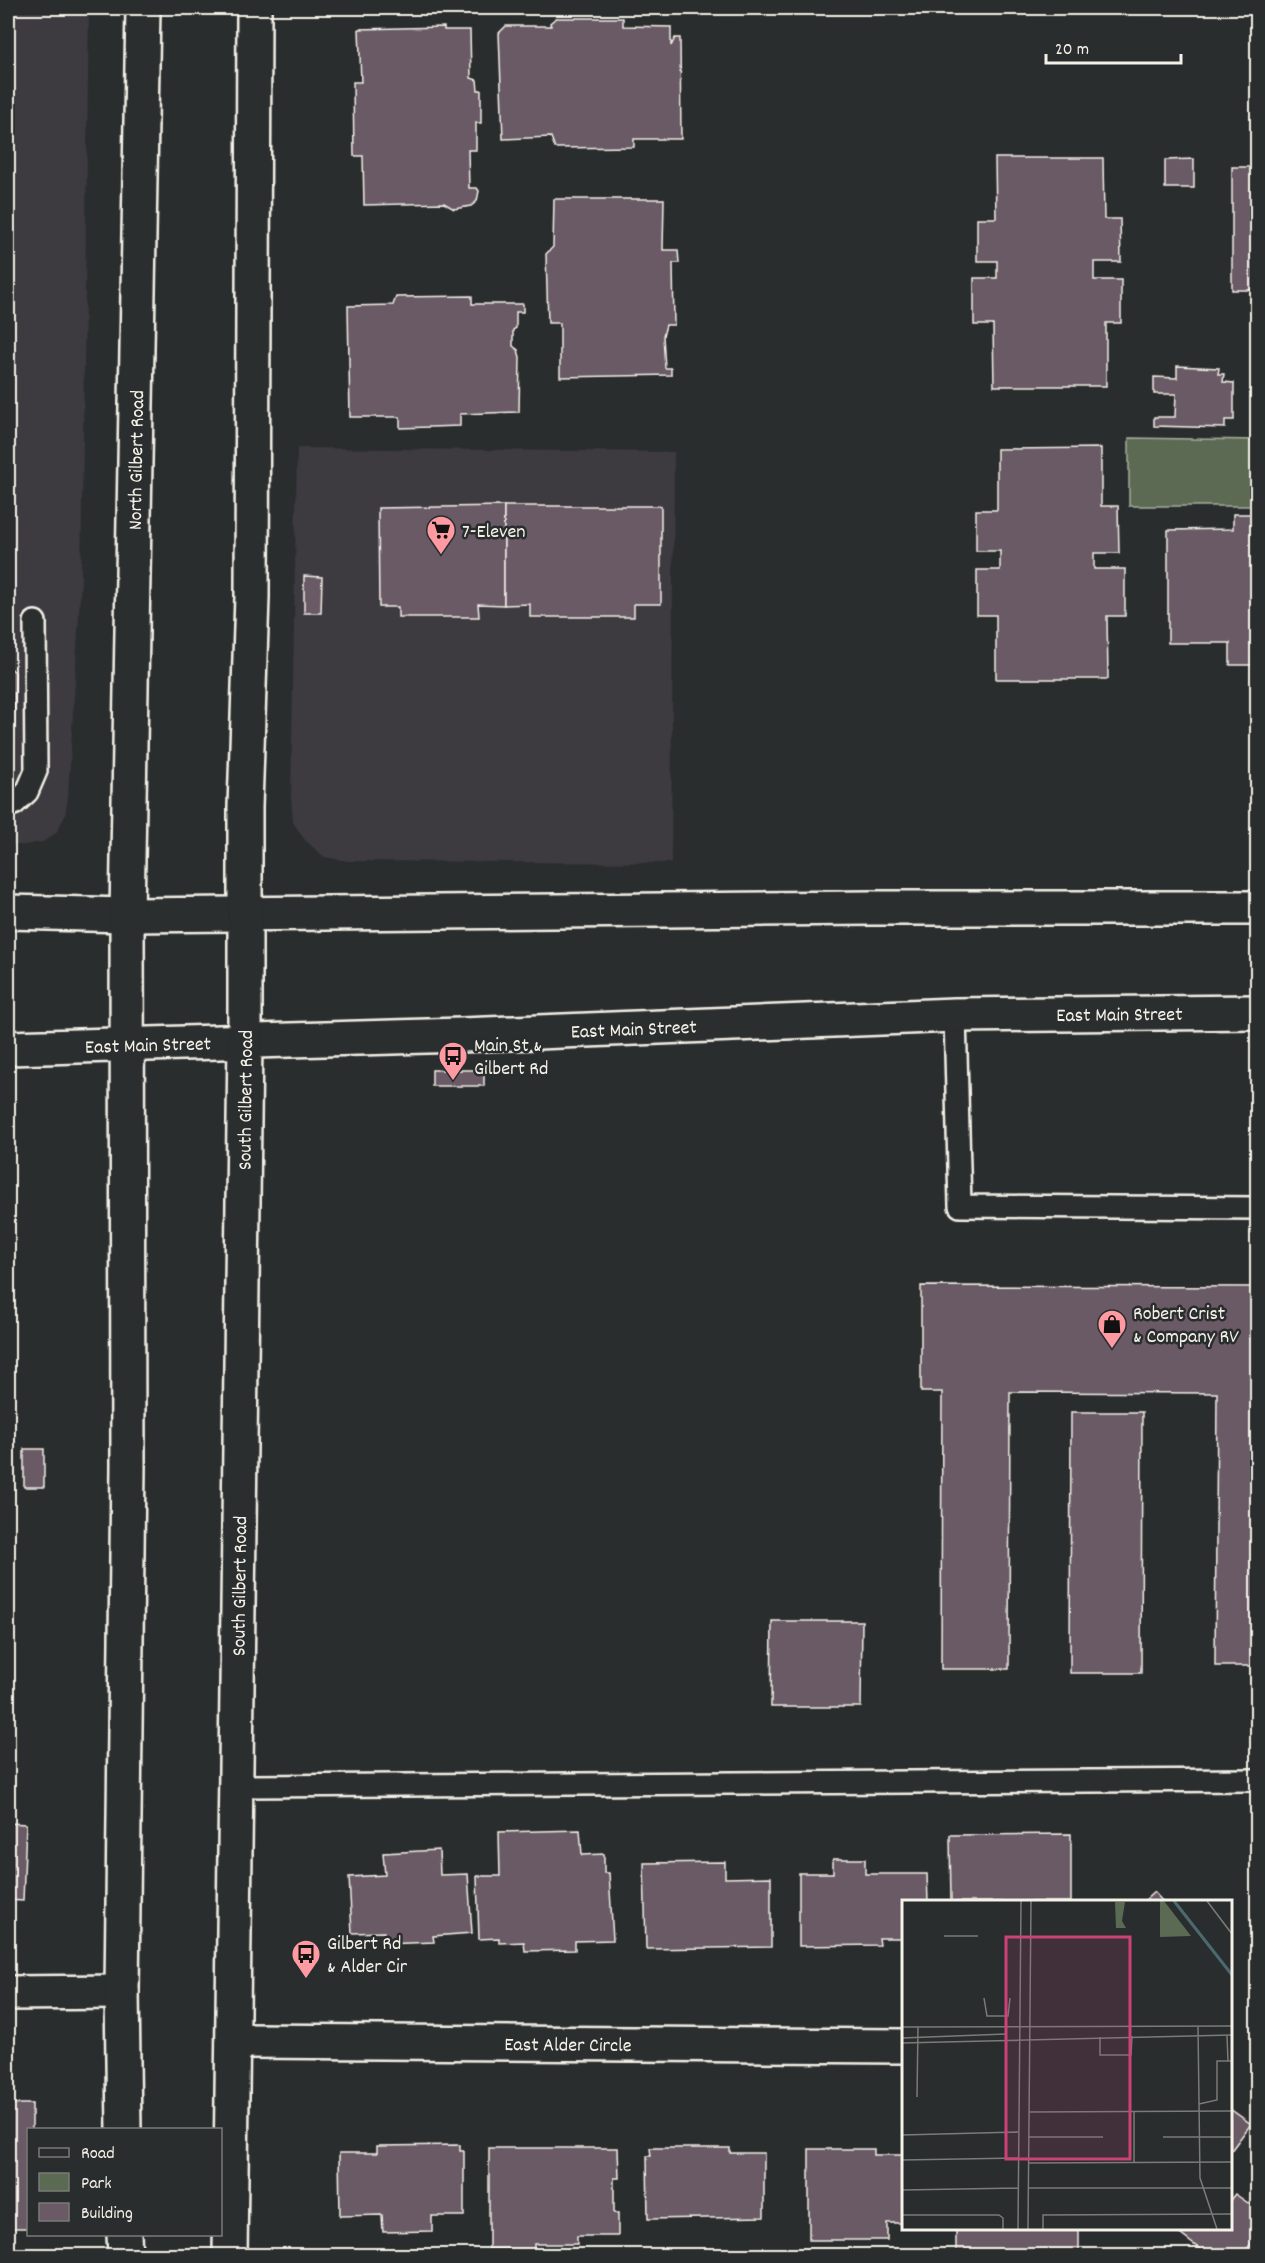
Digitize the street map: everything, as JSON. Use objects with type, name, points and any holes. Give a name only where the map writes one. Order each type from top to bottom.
[{"type":"main road","name":"North Gilbert Road","points":[[127,915],[143,8]]},
{"type":"main road","points":[[245,914],[245,807],[252,597],[254,8]]},
{"type":"main road","points":[[8,912],[127,915],[872,908],[1257,908]]},
{"type":"main road","name":"South Gilbert Road","points":[[230,2256],[245,914]]},
{"type":"main road","points":[[123,2128],[122,1992],[128,1466],[127,915]]},
{"type":"main road","name":"East Main Street","points":[[8,1048],[462,1035],[955,1015],[1257,1012]]},
{"type":"main road","points":[[8,1993],[122,1992]]},
{"type":"main road","name":"East Alder Circle","points":[[234,2041],[902,2046]]},
{"type":"main road","points":[[124,2236],[125,2256]]},
{"type":"lane","points":[[8,804],[14,804],[27,792],[36,771],[35,622]]},
{"type":"lane","points":[[955,1015],[960,1206],[1257,1208]]},
{"type":"lane","points":[[236,1786],[1257,1780]]},
{"type":"shaded area","points":[[8,8],[89,8],[81,580],[68,797],[65,816],[56,833],[43,842],[24,845],[8,845]]},
{"type":"shaded area","points":[[297,448],[674,452],[671,863],[348,861],[324,857],[305,840],[293,822],[291,797]]},
{"type":"green space","points":[[1129,438],[1257,440],[1257,506],[1129,506]]},
{"type":"building","points":[[556,18],[623,18],[623,26],[671,27],[671,46],[675,38],[680,38],[681,139],[634,139],[634,147],[555,148],[551,137],[503,139],[499,33],[506,26],[551,26],[550,23]]},
{"type":"building","points":[[444,27],[444,30],[470,30],[471,78],[477,80],[478,90],[481,90],[481,123],[476,123],[476,150],[468,150],[469,188],[477,188],[479,191],[477,201],[471,206],[454,209],[444,203],[364,205],[363,156],[354,156],[353,82],[361,82],[359,29]]},
{"type":"building","points":[[995,158],[1103,158],[1104,219],[1120,219],[1121,262],[1094,262],[1094,280],[1121,280],[1121,323],[1106,323],[1106,386],[994,386],[993,325],[974,325],[974,278],[997,278],[997,261],[977,261],[977,218],[996,218]]},
{"type":"building","points":[[1194,159],[1194,188],[1165,188],[1165,160]]},
{"type":"building","points":[[1232,167],[1258,167],[1258,290],[1232,290]]},
{"type":"building","points":[[554,199],[664,199],[663,250],[678,250],[679,263],[673,263],[674,325],[666,325],[663,336],[665,368],[671,368],[671,375],[560,377],[560,323],[548,323],[546,254],[553,247]]},
{"type":"building","points":[[472,296],[472,304],[523,304],[523,312],[516,312],[516,328],[513,330],[513,346],[518,350],[520,357],[519,412],[460,414],[460,426],[400,428],[400,417],[350,417],[348,306],[393,305],[396,297]]},
{"type":"building","points":[[1177,366],[1219,368],[1218,374],[1224,374],[1223,382],[1234,383],[1234,420],[1225,420],[1225,428],[1154,426],[1154,417],[1175,417],[1176,394],[1154,394],[1154,377],[1177,378]]},
{"type":"building","points":[[1101,448],[1101,506],[1118,506],[1119,553],[1094,553],[1094,569],[1125,569],[1125,616],[1107,616],[1108,679],[996,679],[996,615],[977,615],[977,570],[1000,570],[1000,551],[976,551],[976,510],[997,510],[997,449]]},
{"type":"building","name":"7-Eleven","points":[[504,506],[504,605],[478,604],[479,617],[398,617],[398,607],[379,607],[378,508]]},
{"type":"building","points":[[504,506],[661,506],[661,604],[634,604],[634,617],[530,617],[530,604],[504,605]]},
{"type":"building","points":[[1233,514],[1258,514],[1258,665],[1230,665],[1230,643],[1168,643],[1168,530],[1233,529]]},
{"type":"building","points":[[304,576],[322,577],[321,613],[304,613]]},
{"type":"building","points":[[8,666],[15,672],[14,774],[8,781]]},
{"type":"building","points":[[432,1070],[484,1070],[484,1086],[432,1086]]},
{"type":"building","points":[[921,1286],[1258,1287],[1258,1666],[1215,1666],[1217,1393],[1010,1392],[1009,1669],[941,1669],[942,1392],[921,1392]]},
{"type":"building","points":[[1071,1412],[1142,1412],[1141,1673],[1070,1673]]},
{"type":"building","points":[[24,1449],[44,1449],[44,1487],[24,1487]]},
{"type":"building","points":[[772,1621],[862,1621],[861,1707],[771,1707]]},
{"type":"building","points":[[8,1823],[26,1824],[23,1901],[8,1900]]},
{"type":"building","points":[[580,1830],[582,1855],[604,1854],[604,1873],[609,1873],[613,1940],[575,1941],[575,1950],[525,1951],[524,1942],[499,1943],[499,1938],[479,1939],[477,1876],[500,1876],[499,1832]]},
{"type":"building","points":[[1071,1834],[1071,1900],[951,1900],[950,1835]]},
{"type":"building","points":[[439,1850],[440,1875],[468,1874],[472,1933],[433,1936],[434,1942],[385,1944],[384,1932],[352,1933],[349,1877],[385,1875],[383,1853]]},
{"type":"building","points":[[833,1859],[865,1859],[865,1874],[927,1874],[928,1900],[902,1900],[902,1938],[879,1938],[880,1945],[799,1946],[799,1873],[833,1873]]},
{"type":"building","points":[[725,1862],[725,1878],[771,1877],[771,1947],[646,1949],[644,1863]]},
{"type":"building","points":[[1154,1892],[1161,1900],[1145,1900]]},
{"type":"building","points":[[8,2104],[32,2104],[32,2128],[27,2128],[27,2228],[8,2228]]},
{"type":"building","points":[[1232,2110],[1251,2124],[1232,2149]]},
{"type":"building","points":[[460,2145],[460,2151],[464,2151],[464,2216],[432,2216],[432,2231],[383,2232],[382,2215],[340,2216],[339,2153],[377,2153],[377,2146]]},
{"type":"building","points":[[489,2148],[618,2148],[619,2178],[614,2178],[614,2213],[618,2213],[618,2236],[577,2236],[577,2244],[534,2244],[534,2249],[489,2249]]},
{"type":"building","points":[[650,2148],[730,2148],[730,2153],[764,2153],[764,2217],[648,2219],[647,2156],[651,2156]]},
{"type":"building","points":[[809,2149],[874,2149],[874,2155],[902,2155],[902,2223],[887,2223],[887,2240],[809,2240]]},
{"type":"building","points":[[1235,2194],[1258,2210],[1258,2234],[1242,2256],[1209,2256],[1175,2230],[1232,2230],[1232,2198]]},
{"type":"building","points":[[956,2230],[1079,2230],[1079,2252],[1036,2252],[1036,2256],[976,2256],[976,2252],[956,2252]]},
{"type":"place","name":"7-Eleven","points":[[441,556]]},
{"type":"place","name":"Main St & Gilbert Rd","points":[[453,1082]]},
{"type":"place","name":"Robert Crist & Company RV","points":[[1112,1350]]},
{"type":"place","name":"Gilbert Rd & Alder Cir","points":[[306,1980]]}]
